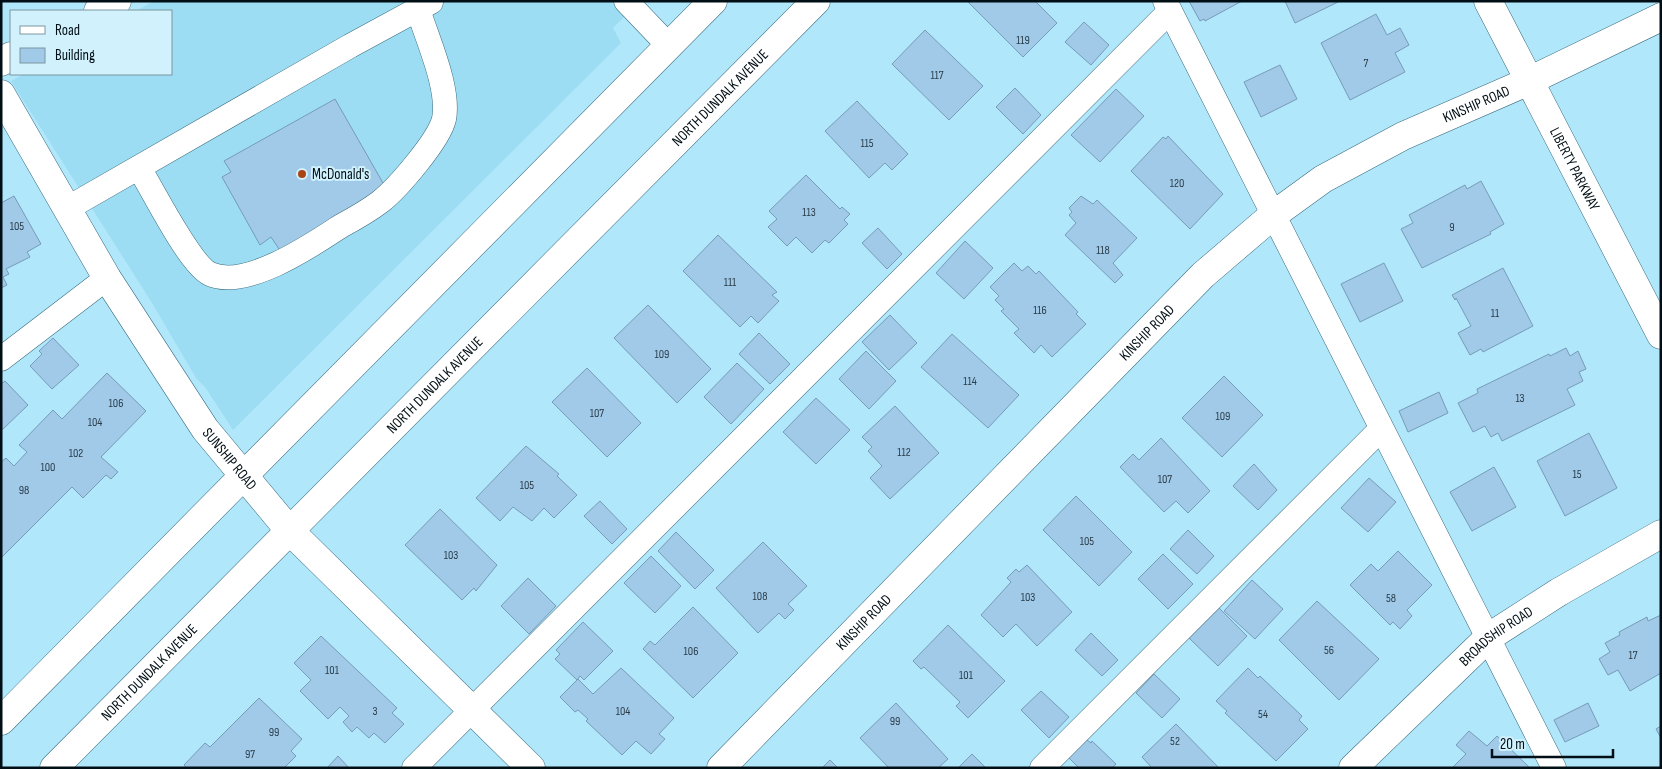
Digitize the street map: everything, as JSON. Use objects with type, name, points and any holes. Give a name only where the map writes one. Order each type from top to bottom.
[{"type":"street","points":[[100,10],[117,1]]},
{"type":"street","points":[[1,721],[713,1]]},
{"type":"street","name":"NORTH DUNDALK AVENUE","points":[[54,768],[816,1]]},
{"type":"street","name":"LIBERTY PARKWAY","points":[[1488,1],[1661,335]]},
{"type":"street","name":"KINSHIP ROAD","points":[[721,768],[1203,275],[1272,216],[1323,179],[1403,136],[1529,81],[1661,16]]},
{"type":"street","name":"SUNSHIP ROAD","points":[[1,94],[107,278],[195,417],[242,476],[289,530],[531,768]]},
{"type":"street","name":"BROADSHIP ROAD","points":[[1353,768],[1489,637],[1559,592],[1661,534]]},
{"type":"lane","points":[[626,1],[669,46]]},
{"type":"lane","points":[[68,208],[425,5],[444,91],[444,119],[428,149],[380,202],[294,256],[254,273],[222,277],[209,274],[194,261],[139,168]]},
{"type":"lane","points":[[414,768],[1167,6],[1554,768]]},
{"type":"lane","points":[[1,359],[107,278]]},
{"type":"lane","points":[[1042,768],[1381,429]]},
{"type":"shaded area","points":[[154,1],[640,1],[613,28],[621,43],[233,430],[205,387],[196,378],[152,303],[11,81],[22,75],[172,75],[172,10],[138,10]]},
{"type":"building","points":[[967,1],[1035,1],[1057,23],[1023,57]]},
{"type":"building","points":[[1189,1],[1242,1],[1205,21],[1204,19],[1200,21]]},
{"type":"building","points":[[1285,1],[1340,1],[1295,23]]},
{"type":"building","points":[[1376,14],[1387,35],[1400,28],[1409,45],[1395,53],[1405,72],[1350,100],[1321,43]]},
{"type":"building","points":[[1084,22],[1109,45],[1091,65],[1065,42]]},
{"type":"building","points":[[925,30],[983,86],[949,120],[892,64]]},
{"type":"building","points":[[1280,65],[1297,99],[1261,117],[1244,82]]},
{"type":"building","points":[[1015,88],[1041,115],[1023,134],[996,107]]},
{"type":"building","points":[[1116,89],[1144,116],[1100,162],[1071,135]]},
{"type":"building","name":"McDonald's","points":[[335,99],[387,190],[281,252],[271,237],[260,245],[222,177],[231,172],[224,161]]},
{"type":"building","points":[[857,101],[908,154],[892,170],[885,163],[869,178],[825,131]]},
{"type":"building","points":[[1168,136],[1223,194],[1190,229],[1131,171],[1163,137],[1166,139]]},
{"type":"building","points":[[806,175],[840,209],[842,207],[850,214],[844,220],[848,224],[829,243],[825,240],[812,253],[796,237],[787,246],[768,227],[777,219],[769,211]]},
{"type":"building","points":[[1481,181],[1504,224],[1490,232],[1491,234],[1422,268],[1401,229],[1413,223],[1409,215],[1465,185],[1467,189]]},
{"type":"building","points":[[14,196],[41,244],[27,252],[30,257],[6,269],[9,274],[3,277],[7,285],[1,288],[1,203]]},
{"type":"building","points":[[1081,196],[1093,204],[1097,200],[1137,238],[1113,263],[1123,275],[1115,283],[1065,235],[1076,223],[1069,215],[1072,212],[1069,208]]},
{"type":"building","points":[[878,228],[902,254],[887,269],[862,243]]},
{"type":"building","points":[[718,235],[777,292],[772,295],[779,301],[758,323],[751,316],[740,327],[683,271]]},
{"type":"building","points":[[965,241],[993,268],[964,299],[936,273]]},
{"type":"building","points":[[1014,263],[1022,271],[1028,266],[1036,274],[1039,271],[1078,312],[1076,314],[1086,324],[1052,357],[1041,345],[1034,353],[1014,333],[1019,329],[1001,311],[1004,309],[995,300],[999,296],[990,287]]},
{"type":"building","points":[[1384,263],[1403,301],[1360,322],[1341,284]]},
{"type":"building","points":[[1503,268],[1533,326],[1483,352],[1481,349],[1470,355],[1458,333],[1471,326],[1456,298],[1455,300],[1452,295]]},
{"type":"building","points":[[648,305],[711,369],[677,403],[614,338]]},
{"type":"building","points":[[890,315],[917,343],[889,370],[862,342]]},
{"type":"building","points":[[759,333],[790,364],[770,384],[739,354]]},
{"type":"building","points":[[952,334],[1019,395],[988,428],[921,367]]},
{"type":"building","points":[[53,338],[79,365],[52,389],[30,366],[42,354],[39,351]]},
{"type":"building","points":[[1566,348],[1570,356],[1578,351],[1586,369],[1579,372],[1583,381],[1567,389],[1575,405],[1502,441],[1498,433],[1491,437],[1485,426],[1473,432],[1458,403],[1478,393],[1477,389],[1549,354],[1550,356]]},
{"type":"building","points":[[866,351],[896,381],[869,409],[839,379]]},
{"type":"building","points":[[737,363],[764,389],[731,424],[704,397]]},
{"type":"building","points":[[587,368],[641,423],[607,457],[552,402]]},
{"type":"building","points":[[107,373],[146,411],[101,457],[118,472],[111,479],[106,475],[83,498],[72,487],[1,558],[1,462],[6,458],[14,466],[27,452],[19,445],[53,410],[62,419]]},
{"type":"building","points":[[1224,376],[1263,415],[1222,457],[1182,418]]},
{"type":"building","points":[[5,381],[28,405],[2,430],[1,384]]},
{"type":"building","points":[[1439,392],[1448,413],[1408,432],[1399,411]]},
{"type":"building","points":[[816,398],[850,430],[816,464],[783,432]]},
{"type":"building","points":[[895,406],[939,453],[890,499],[870,478],[882,466],[868,451],[872,447],[862,437]]},
{"type":"building","points":[[1589,433],[1617,488],[1565,516],[1537,461]]},
{"type":"building","points":[[1161,438],[1210,491],[1188,513],[1176,501],[1164,512],[1120,467],[1133,454],[1139,460]]},
{"type":"building","points":[[526,446],[559,474],[557,476],[577,495],[554,518],[544,508],[532,521],[513,507],[500,521],[476,498]]},
{"type":"building","points":[[1254,464],[1277,490],[1258,510],[1233,486]]},
{"type":"building","points":[[1494,467],[1516,507],[1472,531],[1450,492]]},
{"type":"building","points":[[1369,478],[1396,502],[1368,532],[1341,508]]},
{"type":"building","points":[[1076,496],[1132,552],[1099,586],[1043,530]]},
{"type":"building","points":[[600,501],[627,529],[612,544],[584,516]]},
{"type":"building","points":[[440,509],[497,565],[476,591],[474,588],[462,600],[405,545]]},
{"type":"building","points":[[1188,530],[1214,556],[1197,574],[1170,549]]},
{"type":"building","points":[[676,532],[714,570],[695,589],[658,551]]},
{"type":"building","points":[[763,542],[807,586],[788,604],[794,610],[785,619],[779,613],[758,633],[716,588]]},
{"type":"building","points":[[1398,551],[1432,585],[1407,610],[1412,616],[1400,629],[1393,622],[1390,625],[1350,585],[1371,564],[1378,571]]},
{"type":"building","points":[[1163,554],[1193,584],[1168,609],[1138,579]]},
{"type":"building","points":[[651,556],[681,586],[655,613],[624,583]]},
{"type":"building","points":[[1027,565],[1072,612],[1037,646],[1016,624],[1003,637],[981,615],[1011,582],[1007,578],[1016,569],[1019,572]]},
{"type":"building","points":[[528,578],[556,606],[529,634],[501,606]]},
{"type":"building","points":[[1252,580],[1283,609],[1255,639],[1224,611]]},
{"type":"building","points":[[1317,601],[1379,659],[1339,700],[1279,640]]},
{"type":"building","points":[[693,607],[738,653],[693,698],[643,649],[650,641],[655,645]]},
{"type":"building","points":[[1218,607],[1247,636],[1218,666],[1189,638]]},
{"type":"building","points":[[1661,615],[1661,673],[1630,691],[1618,670],[1608,675],[1599,659],[1610,652],[1605,643],[1620,635],[1619,632],[1647,617],[1648,621]]},
{"type":"building","points":[[583,622],[613,651],[584,680],[580,676],[577,680],[555,659],[560,654],[556,650]]},
{"type":"building","points":[[948,625],[1005,681],[968,718],[956,706],[960,702],[924,667],[921,669],[913,661]]},
{"type":"building","points":[[1091,633],[1118,660],[1102,676],[1075,650]]},
{"type":"building","points":[[321,636],[397,708],[392,713],[404,724],[385,743],[374,733],[369,738],[357,727],[352,732],[343,722],[349,716],[340,707],[328,719],[300,691],[311,680],[294,663]]},
{"type":"building","points":[[621,668],[674,718],[659,734],[665,739],[651,754],[636,741],[622,755],[586,721],[588,719],[578,710],[575,712],[560,697],[578,679],[593,694]]},
{"type":"building","points":[[1248,668],[1258,678],[1260,676],[1302,716],[1299,720],[1308,729],[1276,761],[1225,713],[1227,711],[1216,701]]},
{"type":"building","points":[[1154,674],[1180,699],[1162,718],[1136,693]]},
{"type":"building","points":[[1041,691],[1069,717],[1049,738],[1021,710]]},
{"type":"building","points":[[259,698],[302,739],[291,751],[296,756],[284,768],[187,768],[184,765],[205,743],[210,747]]},
{"type":"building","points":[[896,703],[948,759],[938,768],[889,768],[860,738]]},
{"type":"building","points":[[1588,703],[1599,726],[1565,742],[1554,720]]},
{"type":"building","points":[[1176,724],[1219,768],[1152,768],[1142,757]]},
{"type":"building","points":[[1661,726],[1661,738],[1656,729]]},
{"type":"building","points":[[1469,731],[1487,746],[1497,736],[1530,768],[1452,768],[1466,754],[1456,745]]},
{"type":"building","points":[[1087,740],[1091,743],[1092,741],[1116,764],[1112,768],[1079,768],[1069,758]]},
{"type":"building","points":[[972,754],[986,768],[958,768]]},
{"type":"building","points":[[338,756],[349,768],[327,768]]},
{"type":"building","points":[[830,760],[838,768],[822,768]]},
{"type":"place","name":"McDonald's","points":[[302,174]]}]
